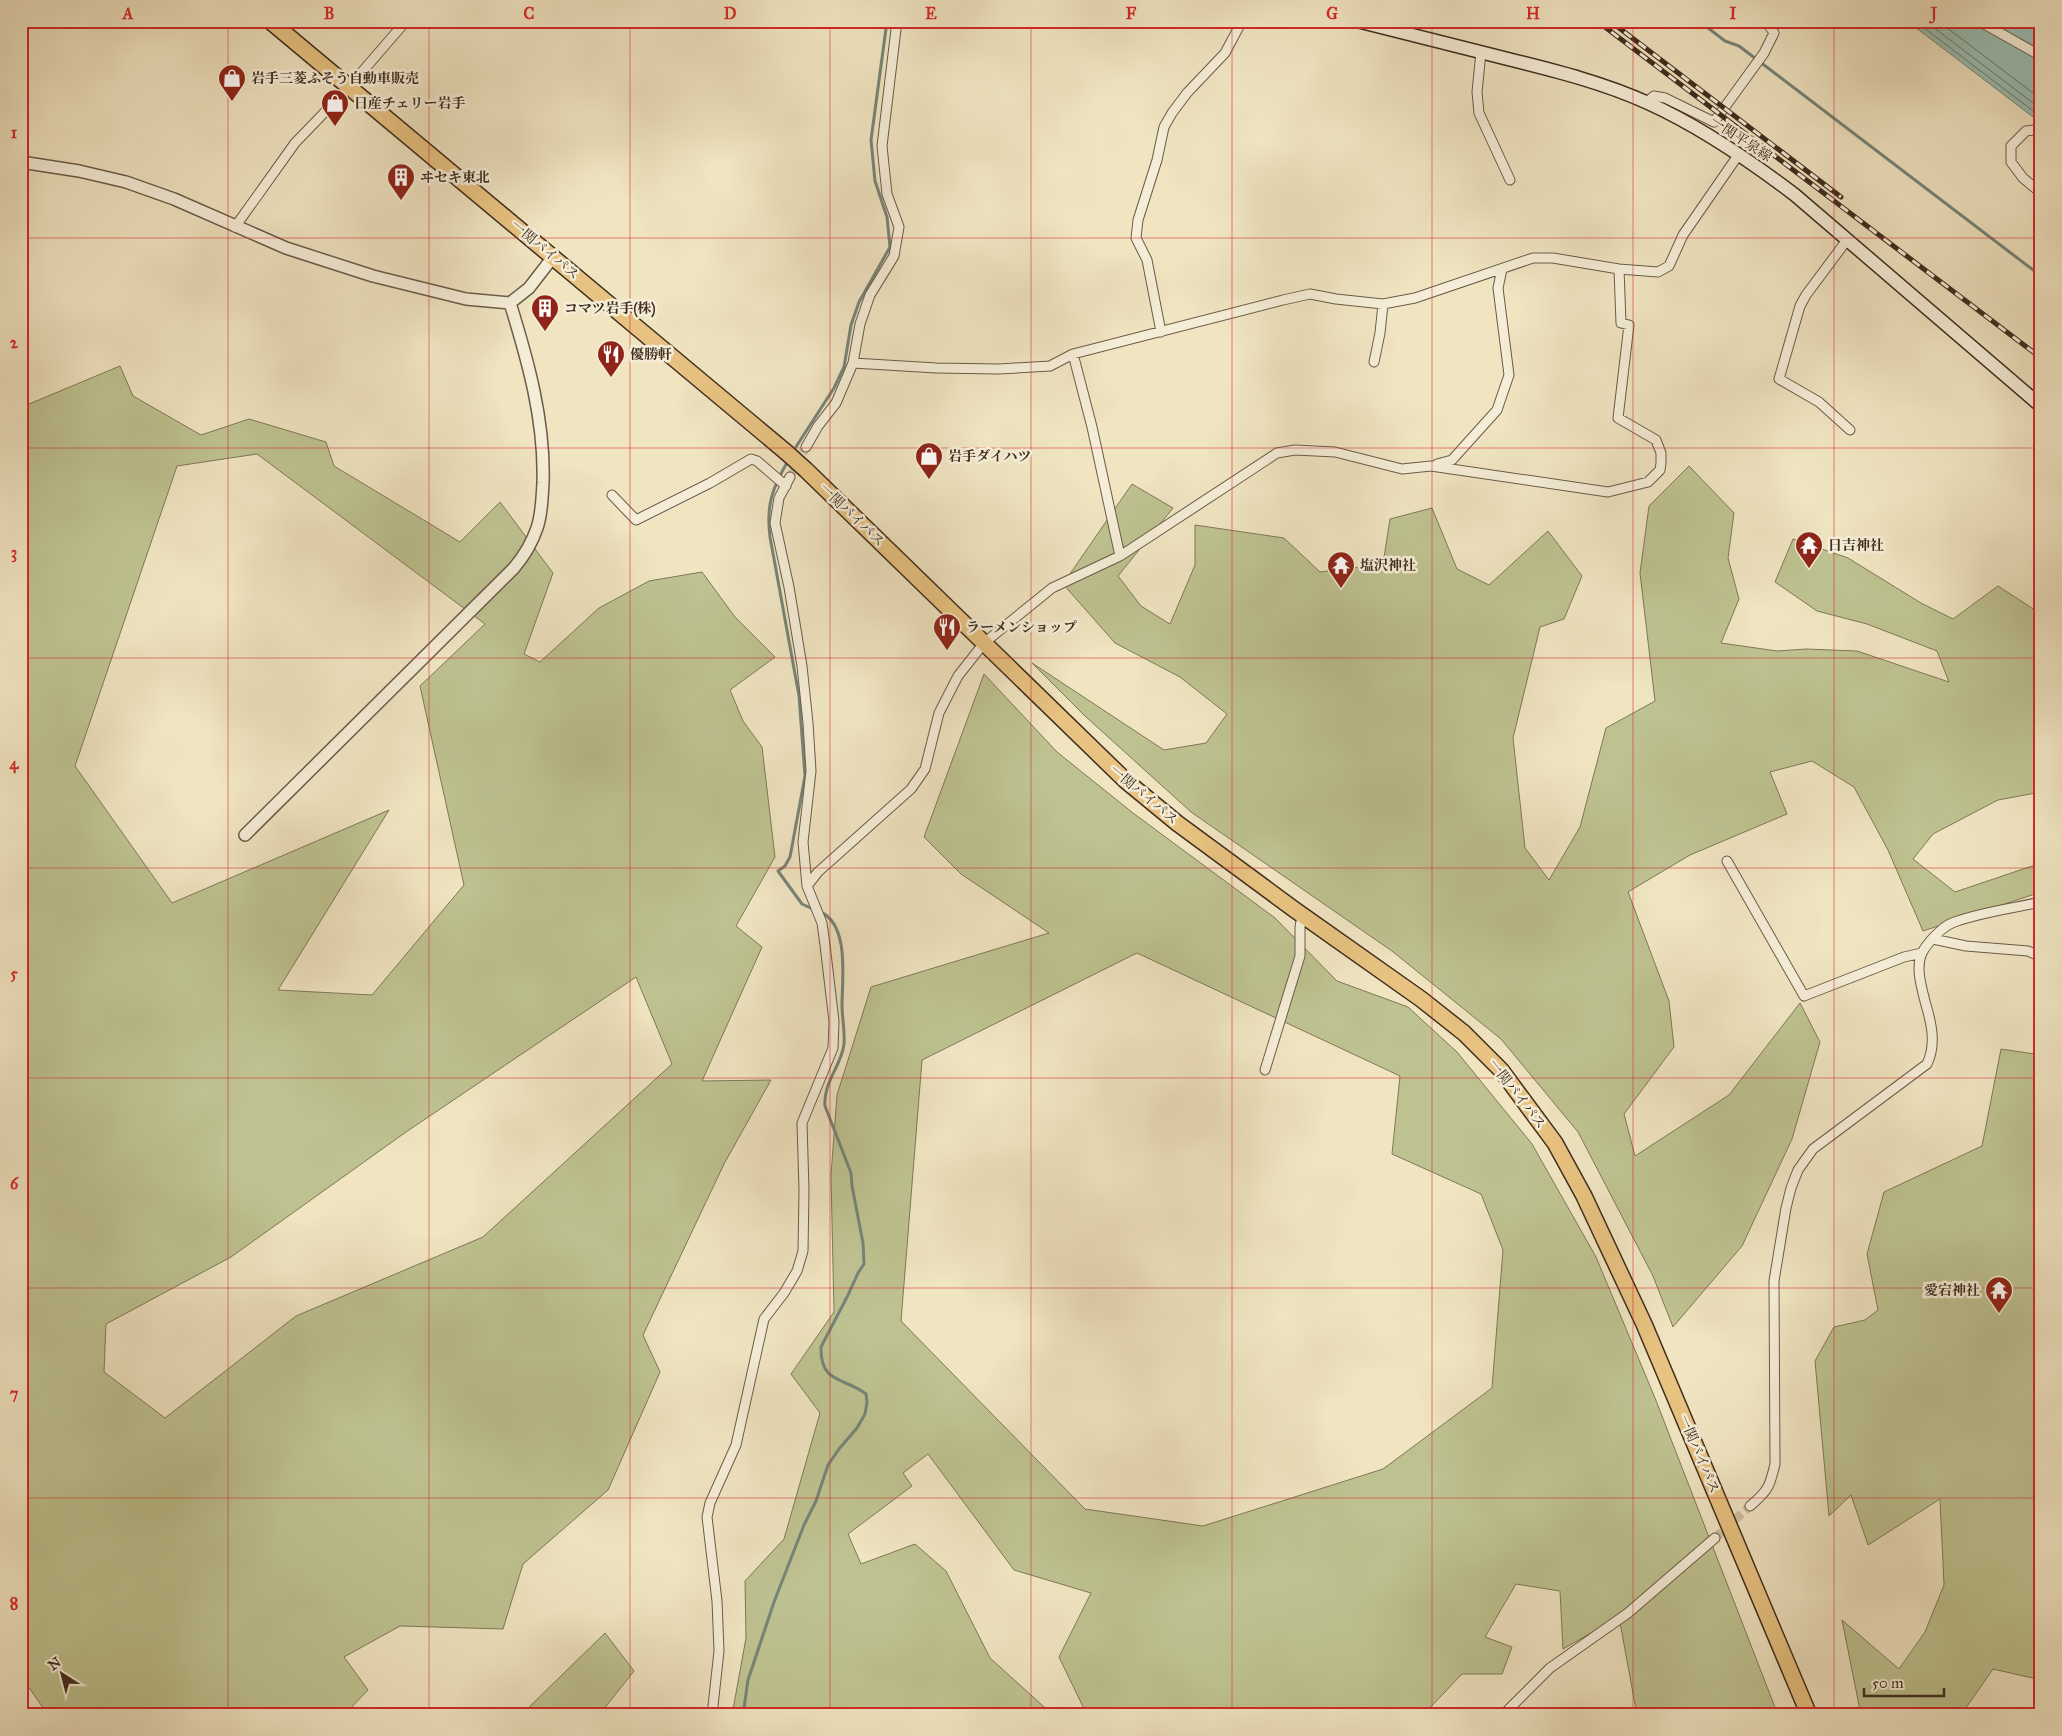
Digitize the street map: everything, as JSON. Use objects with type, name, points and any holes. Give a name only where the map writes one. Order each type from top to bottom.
[{"type":"highway","name":"一関バイパス","points":[[270,21],[786,452],[1126,781],[1177,823],[1302,916],[1421,999],[1464,1033],[1501,1070],[1555,1143],[1584,1196],[1644,1324],[1809,1715]]},
{"type":"main road","name":"一関平泉線","points":[[1357,21],[1598,84],[1647,102],[1701,130],[1739,154],[1795,195],[2041,406]]},
{"type":"street","points":[[235,227],[295,143],[349,86],[406,21]]},
{"type":"street","points":[[806,447],[818,426],[836,402],[853,363],[860,324],[870,295],[894,256],[898,227],[887,194],[882,146],[897,21]]},
{"type":"street","points":[[1161,332],[1147,260],[1136,238],[1138,220],[1157,160],[1164,127],[1187,93],[1225,53],[1242,21]]},
{"type":"street","points":[[1647,102],[1654,96],[1665,98],[1714,122],[1764,53],[1774,33],[1766,21]]},
{"type":"street","points":[[1979,21],[2041,56]]},
{"type":"street","points":[[1481,52],[1477,92],[1480,113],[1510,180]]},
{"type":"street","points":[[2041,129],[2026,131],[2011,146],[2011,162],[2023,178],[2041,193]]},
{"type":"street","points":[[853,363],[999,370],[1050,366],[1073,354],[1310,294],[1382,304],[1415,298],[1533,258],[1547,258],[1619,269],[1658,272],[1669,266],[1683,235],[1739,154]]},
{"type":"street","points":[[21,162],[79,171],[126,182],[174,199],[286,248],[373,276],[466,299],[510,303],[529,288],[553,256]]},
{"type":"street","points":[[1847,240],[1800,306],[1779,379],[1819,402],[1850,430]]},
{"type":"street","points":[[807,886],[818,872],[911,789],[925,769],[939,713],[958,676],[984,643],[1052,588],[1120,556],[1277,453],[1295,450],[1335,452],[1402,469],[1431,466],[1452,460],[1497,410],[1509,374],[1498,288],[1502,269]]},
{"type":"street","points":[[1431,466],[1608,492],[1648,482],[1660,470],[1661,453],[1656,440],[1618,418],[1629,325],[1620,323],[1619,269]]},
{"type":"street","points":[[245,836],[514,568],[527,552],[537,528],[542,503],[544,453],[530,375],[510,303]]},
{"type":"street","points":[[1374,362],[1380,333],[1382,304]]},
{"type":"street","points":[[1073,354],[1092,427],[1120,556]]},
{"type":"street","points":[[612,495],[636,520],[710,483],[751,459],[757,461],[786,486]]},
{"type":"street","points":[[712,1715],[719,1651],[717,1601],[707,1517],[710,1503],[736,1445],[764,1319],[784,1293],[797,1271],[803,1251],[802,1122],[833,1048],[834,1021],[825,945],[820,918],[807,886],[803,842],[811,771],[808,723],[794,622],[776,523],[779,498],[790,477]]},
{"type":"street","points":[[1727,861],[1804,996],[1904,957],[1922,953]]},
{"type":"street","points":[[1750,1506],[1761,1497],[1771,1484],[1775,1464],[1774,1281],[1786,1208],[1798,1170],[1813,1149],[1927,1064],[1933,1052],[1931,1023],[1922,992],[1919,970],[1922,953],[1933,938],[1950,924],[2041,902]]},
{"type":"street","points":[[1265,1070],[1300,956],[1302,916]]},
{"type":"street","points":[[1933,938],[1966,946],[2028,951],[2041,957]]},
{"type":"street","points":[[1503,1715],[1550,1668],[1628,1613],[1715,1538]]},
{"type":"green space","points":[[120,366],[133,396],[201,435],[249,419],[326,442],[334,466],[460,542],[500,502],[553,573],[524,654],[540,662],[599,608],[649,581],[702,572],[735,617],[775,657],[730,690],[743,721],[762,747],[775,857],[736,926],[762,947],[702,1081],[771,1080],[724,1164],[643,1335],[660,1372],[608,1490],[523,1564],[503,1629],[400,1626],[344,1657],[368,1690],[344,1715],[48,1715],[21,1676],[21,397],[29,404]],"holes":[[[257,454],[485,624],[420,686],[464,885],[372,995],[278,990],[389,810],[172,903],[75,766],[177,466]],[[636,977],[672,1064],[483,1237],[296,1316],[165,1418],[104,1372],[106,1324],[231,1257],[406,1132]]]},
{"type":"green space","points":[[1689,466],[1734,513],[1728,558],[1739,599],[1721,643],[1777,651],[1806,649],[1857,651],[1949,682],[1937,651],[1867,624],[1817,611],[1775,582],[1793,539],[1848,558],[1921,603],[1953,619],[1998,586],[2041,614],[2041,792],[1998,800],[1933,834],[1913,859],[1955,892],[2041,863],[2041,892],[1923,931],[1888,850],[1854,787],[1812,761],[1770,772],[1787,814],[1690,855],[1628,892],[1669,1001],[1674,1047],[1624,1114],[1635,1156],[1729,1095],[1800,1003],[1820,1042],[1792,1139],[1742,1246],[1673,1327],[1653,1276],[1578,1132],[1501,1039],[1392,951],[1191,812],[1085,716],[1032,663],[1164,750],[1206,743],[1227,714],[1180,677],[1115,643],[1063,584],[1132,484],[1173,508],[1118,576],[1141,606],[1170,624],[1195,565],[1195,525],[1284,538],[1320,572],[1383,564],[1390,519],[1432,508],[1457,569],[1489,585],[1548,531],[1582,576],[1564,619],[1540,627],[1513,738],[1525,848],[1549,880],[1580,827],[1606,728],[1655,701],[1640,573],[1649,506]]},
{"type":"green space","points":[[984,674],[1057,752],[1133,813],[1275,918],[1337,981],[1408,1007],[1457,1052],[1532,1144],[1596,1257],[1655,1398],[1778,1715],[1637,1715],[1619,1617],[1563,1649],[1560,1591],[1516,1584],[1485,1637],[1512,1647],[1502,1674],[1462,1674],[1423,1715],[1087,1715],[1059,1657],[1091,1593],[1014,1570],[928,1454],[903,1473],[912,1486],[848,1534],[861,1564],[915,1544],[946,1571],[990,1658],[1053,1715],[732,1715],[746,1638],[745,1581],[784,1539],[820,1413],[791,1374],[834,1312],[831,1175],[837,1095],[871,987],[1049,933],[961,874],[924,837]],"holes":[[[1137,953],[1400,1076],[1392,1154],[1481,1194],[1503,1250],[1492,1388],[1383,1469],[1203,1526],[1085,1509],[901,1321],[922,1060]]]},
{"type":"green space","points":[[2001,1049],[2041,1055],[2041,1680],[1993,1669],[1961,1715],[1861,1715],[1842,1620],[1899,1669],[1925,1632],[1944,1585],[1940,1499],[1868,1545],[1851,1495],[1829,1516],[1815,1361],[1834,1327],[1865,1320],[1878,1310],[1867,1254],[1884,1192],[1982,1146]]},
{"type":"green space","points":[[605,1633],[634,1671],[599,1715],[521,1715]]},
{"type":"water","points":[[1907,21],[2041,21],[2041,123]]},
{"type":"waterway","points":[[792,453],[834,388],[844,367],[851,325],[859,302],[890,247],[887,217],[875,181],[871,140],[887,21]]},
{"type":"waterway","points":[[1699,21],[1725,41],[1739,46],[2041,276]]},
{"type":"waterway","points":[[788,461],[774,489],[770,506],[769,526],[799,696],[805,776],[790,857],[785,866],[778,871],[802,904],[815,910]]},
{"type":"waterway","points":[[743,1715],[748,1680],[774,1602],[804,1525],[816,1501],[828,1465],[857,1428],[865,1414],[867,1402],[866,1394],[829,1374],[822,1359],[821,1347],[864,1264],[863,1243],[851,1173],[825,1106],[827,1089],[843,1052],[843,968],[840,940],[836,928],[830,918],[820,912]]},
{"type":"tunnel","points":[[790,477],[806,447]]},
{"type":"tunnel","points":[[1715,1538],[1750,1506]]},
{"type":"railway","points":[[1597,21],[2041,358]]},
{"type":"railway","points":[[1610,21],[1841,197]]},
{"type":"place","name":"岩手三菱ふそう自動車販売","points":[[232,102]]},
{"type":"place","name":"日産チェリー岩手","points":[[335,127]]},
{"type":"place","name":"ヰセキ東北","points":[[401,201]]},
{"type":"place","name":"コマツ岩手(株)","points":[[545,332]]},
{"type":"place","name":"優勝軒","points":[[611,378]]},
{"type":"place","name":"岩手ダイハツ","points":[[929,480]]},
{"type":"place","name":"日吉神社","points":[[1809,569]]},
{"type":"place","name":"塩沢神社","points":[[1341,589]]},
{"type":"place","name":"ラーメンショップ","points":[[947,651]]},
{"type":"place","name":"愛宕神社","points":[[1999,1314]]}]
